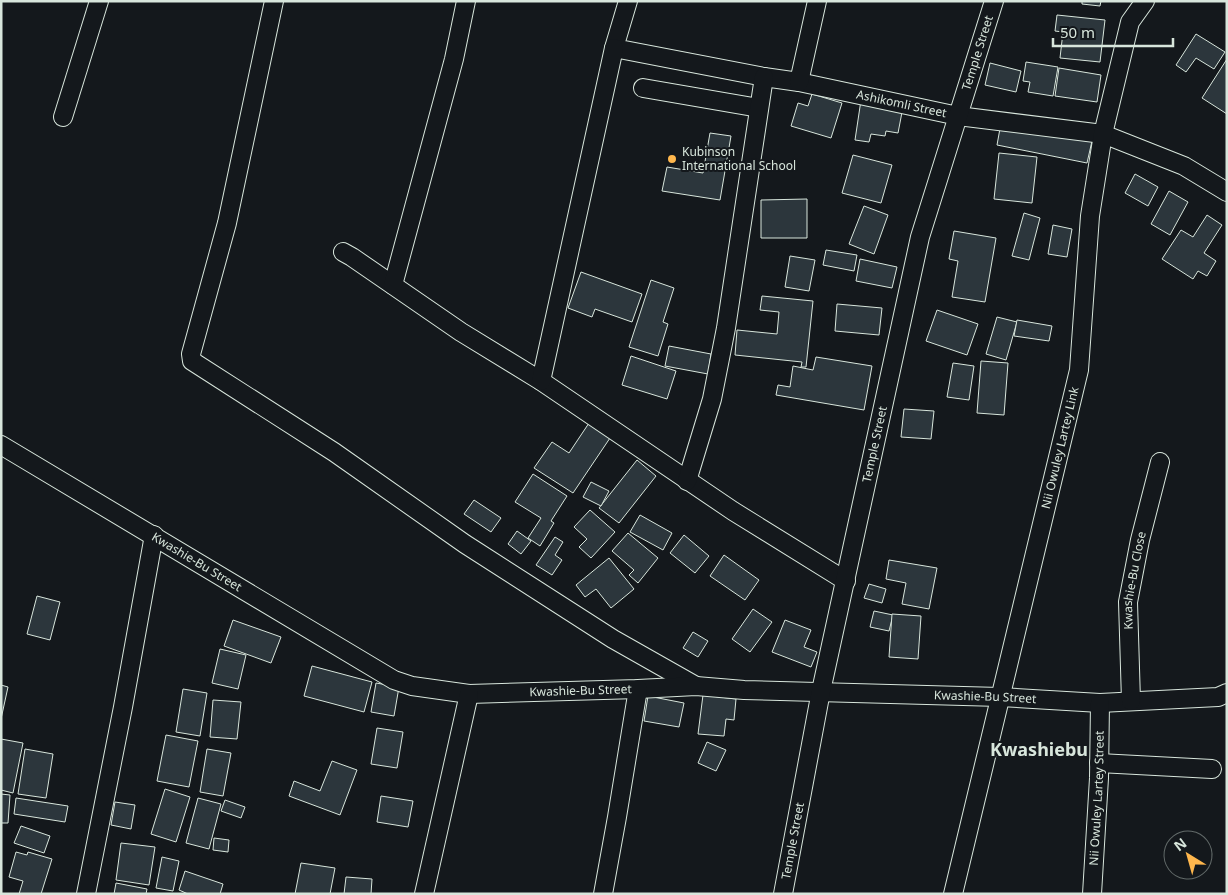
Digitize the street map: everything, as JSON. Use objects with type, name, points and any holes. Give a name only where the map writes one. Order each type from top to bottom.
[{"type":"street","points":[[64,117],[99,1]]},
{"type":"street","points":[[274,1],[227,223],[191,354],[192,361],[334,452],[473,550],[613,639],[696,686]]},
{"type":"street","points":[[393,285],[454,59],[466,1]]},
{"type":"street","points":[[540,381],[614,48],[628,1]]},
{"type":"street","points":[[799,82],[817,1]]},
{"type":"street","name":"Temple Street","points":[[783,894],[821,691],[920,238],[994,1]]},
{"type":"street","name":"Nii Owuley Lartey Link","points":[[953,894],[1079,370],[1090,216],[1103,134],[1130,22],[1145,1]]},
{"type":"street","name":"Ashikomli Street","points":[[614,48],[799,82],[958,116],[1103,134],[1184,166],[1227,192]]},
{"type":"street","points":[[687,481],[712,399],[726,328],[764,76]]},
{"type":"street","points":[[642,88],[759,108]]},
{"type":"street","points":[[343,252],[461,332],[540,381],[687,481],[846,581]]},
{"type":"street","name":"Kwashie-Bu Street","points":[[2,452],[154,535],[394,680],[412,686],[469,694],[696,686],[744,690],[1000,697],[1100,703],[1218,697],[1227,693]]},
{"type":"street","name":"Kwashie-Bu Close","points":[[1131,701],[1128,602],[1140,540],[1160,462]]},
{"type":"street","points":[[86,894],[123,707],[154,535]]},
{"type":"street","points":[[602,894],[618,817],[638,689]]},
{"type":"street","points":[[424,894],[469,694]]},
{"type":"street","name":"Nii Owuley Lartey Street","points":[[1092,894],[1099,763],[1100,703]]},
{"type":"street","points":[[1099,763],[1212,769]]},
{"type":"building","points":[[1082,1],[1101,1],[1100,6],[1082,4]]},
{"type":"building","points":[[1057,15],[1105,20],[1100,62],[1060,58],[1063,32],[1055,31]]},
{"type":"building","points":[[1196,34],[1225,52],[1214,69],[1196,58],[1186,72],[1176,65]]},
{"type":"building","points":[[1227,59],[1227,114],[1202,98]]},
{"type":"building","points":[[1026,62],[1058,67],[1053,96],[1028,92],[1030,82],[1023,81]]},
{"type":"building","points":[[990,63],[1021,71],[1016,92],[985,85]]},
{"type":"building","points":[[1059,68],[1101,75],[1097,102],[1055,96]]},
{"type":"building","points":[[812,94],[842,103],[831,138],[791,126],[798,103],[808,106]]},
{"type":"building","points":[[861,100],[903,107],[898,133],[886,131],[885,136],[871,134],[869,142],[855,140]]},
{"type":"building","points":[[1001,123],[1092,141],[1087,163],[997,145]]},
{"type":"building","points":[[710,133],[731,136],[720,200],[662,191],[667,167],[703,173]]},
{"type":"building","points":[[999,153],[1037,157],[1032,203],[994,199]]},
{"type":"building","points":[[853,155],[892,165],[881,203],[842,193]]},
{"type":"building","points":[[1135,174],[1158,187],[1148,206],[1125,193]]},
{"type":"building","points":[[1169,191],[1188,202],[1170,235],[1151,224]]},
{"type":"building","points":[[807,199],[807,238],[761,238],[761,200]]},
{"type":"building","points":[[864,206],[888,215],[874,254],[849,244]]},
{"type":"building","points":[[1024,213],[1040,218],[1029,260],[1012,256]]},
{"type":"building","points":[[1207,215],[1222,225],[1204,253],[1216,261],[1207,276],[1198,271],[1193,279],[1162,259],[1181,230],[1193,237]]},
{"type":"building","points":[[1053,225],[1072,229],[1067,257],[1048,254]]},
{"type":"building","points":[[954,231],[996,238],[985,302],[952,297],[958,261],[949,259]]},
{"type":"building","points":[[826,250],[857,255],[854,271],[823,265]]},
{"type":"building","points":[[790,256],[815,260],[809,291],[785,287]]},
{"type":"building","points":[[860,259],[897,267],[892,288],[856,281]]},
{"type":"building","points":[[581,272],[642,294],[632,322],[595,309],[592,317],[568,308]]},
{"type":"building","points":[[651,280],[674,288],[663,322],[668,324],[658,356],[629,347]]},
{"type":"building","points":[[762,296],[813,301],[806,367],[801,367],[802,362],[735,355],[737,330],[777,334],[779,312],[760,310]]},
{"type":"building","points":[[837,304],[882,308],[879,335],[835,331]]},
{"type":"building","points":[[937,310],[978,324],[967,355],[926,341]]},
{"type":"building","points":[[997,317],[1017,322],[1006,360],[986,354]]},
{"type":"building","points":[[1017,320],[1052,326],[1049,341],[1014,336]]},
{"type":"building","points":[[669,346],[711,354],[708,374],[665,366]]},
{"type":"building","points":[[631,356],[676,371],[667,399],[622,385]]},
{"type":"building","points":[[816,357],[872,366],[864,410],[776,395],[778,385],[790,387],[793,366],[813,370]]},
{"type":"building","points":[[981,361],[1008,363],[1004,415],[977,413]]},
{"type":"building","points":[[953,363],[974,366],[969,400],[947,397]]},
{"type":"building","points":[[904,409],[934,411],[931,439],[901,437]]},
{"type":"building","points":[[589,423],[610,438],[573,493],[534,468],[552,442],[569,453]]},
{"type":"building","points":[[637,460],[656,476],[619,523],[599,508]]},
{"type":"building","points":[[533,474],[567,496],[551,521],[554,523],[540,546],[528,538],[541,518],[515,502]]},
{"type":"building","points":[[591,482],[609,491],[601,506],[583,497]]},
{"type":"building","points":[[474,500],[501,518],[491,532],[464,514]]},
{"type":"building","points":[[590,510],[615,532],[591,558],[579,547],[587,539],[574,527]]},
{"type":"building","points":[[640,515],[672,533],[663,550],[630,532]]},
{"type":"building","points":[[517,531],[531,541],[521,554],[508,544]]},
{"type":"building","points":[[628,533],[658,558],[638,583],[629,575],[634,570],[612,551]]},
{"type":"building","points":[[684,535],[709,556],[695,573],[670,553]]},
{"type":"building","points":[[555,537],[563,542],[555,555],[562,560],[552,575],[536,565]]},
{"type":"building","points":[[724,555],[759,580],[745,600],[710,576]]},
{"type":"building","points":[[609,558],[634,589],[611,608],[596,589],[585,597],[576,585]]},
{"type":"building","points":[[889,560],[937,568],[929,609],[902,604],[906,583],[886,579]]},
{"type":"building","points":[[869,584],[886,589],[882,603],[864,598]]},
{"type":"building","points":[[37,596],[60,602],[50,640],[27,634]]},
{"type":"building","points":[[753,609],[772,622],[750,652],[732,639]]},
{"type":"building","points":[[874,611],[893,615],[889,631],[870,627]]},
{"type":"building","points":[[892,614],[921,616],[918,659],[889,657]]},
{"type":"building","points":[[233,620],[281,637],[271,663],[224,646]]},
{"type":"building","points":[[785,620],[811,630],[804,647],[817,652],[811,667],[772,652]]},
{"type":"building","points":[[693,632],[708,641],[698,657],[683,648]]},
{"type":"building","points":[[220,649],[246,655],[238,689],[212,683]]},
{"type":"building","points":[[312,666],[372,682],[364,712],[304,696]]},
{"type":"building","points":[[376,683],[399,687],[394,716],[371,712]]},
{"type":"building","points":[[1,685],[8,687],[1,719]]},
{"type":"building","points":[[183,689],[207,693],[200,736],[176,732]]},
{"type":"building","points":[[703,695],[736,699],[734,720],[726,719],[724,736],[698,734]]},
{"type":"building","points":[[648,696],[684,703],[679,727],[644,721]]},
{"type":"building","points":[[213,700],[241,702],[237,739],[210,737]]},
{"type":"building","points":[[377,728],[403,732],[397,768],[371,764]]},
{"type":"building","points":[[166,735],[198,741],[189,787],[157,781]]},
{"type":"building","points":[[1,739],[23,743],[13,793],[1,790]]},
{"type":"building","points":[[707,742],[726,750],[716,771],[698,763]]},
{"type":"building","points":[[25,749],[53,754],[46,798],[18,794]]},
{"type":"building","points":[[207,749],[231,753],[223,796],[200,792]]},
{"type":"building","points":[[332,761],[357,770],[340,815],[289,796],[294,781],[320,791]]},
{"type":"building","points":[[165,789],[190,797],[176,842],[151,834]]},
{"type":"building","points":[[1,794],[10,795],[8,823],[1,823]]},
{"type":"building","points":[[381,796],[413,801],[408,827],[377,822]]},
{"type":"building","points":[[16,798],[68,806],[65,822],[14,814]]},
{"type":"building","points":[[198,798],[221,804],[209,849],[186,843]]},
{"type":"building","points":[[225,800],[245,807],[241,818],[221,811]]},
{"type":"building","points":[[115,802],[135,805],[131,829],[111,825]]},
{"type":"building","points":[[21,826],[50,836],[44,853],[14,843]]},
{"type":"building","points":[[214,838],[229,840],[228,852],[213,850]]},
{"type":"building","points":[[121,843],[155,847],[149,885],[116,880]]},
{"type":"building","points":[[16,852],[27,855],[28,852],[52,859],[41,894],[19,894],[23,881],[9,877]]},
{"type":"building","points":[[162,857],[179,861],[173,891],[156,888]]},
{"type":"building","points":[[301,863],[335,868],[330,894],[295,894]]},
{"type":"building","points":[[185,871],[223,884],[220,894],[188,894],[179,890]]},
{"type":"building","points":[[346,877],[372,879],[371,894],[344,894]]},
{"type":"building","points":[[116,883],[147,889],[146,894],[114,894]]},
{"type":"place","name":"Kubinson International School","points":[[672,159]]},
{"type":"district","name":"Kwashiebu","points":[[1039,750]]}]
